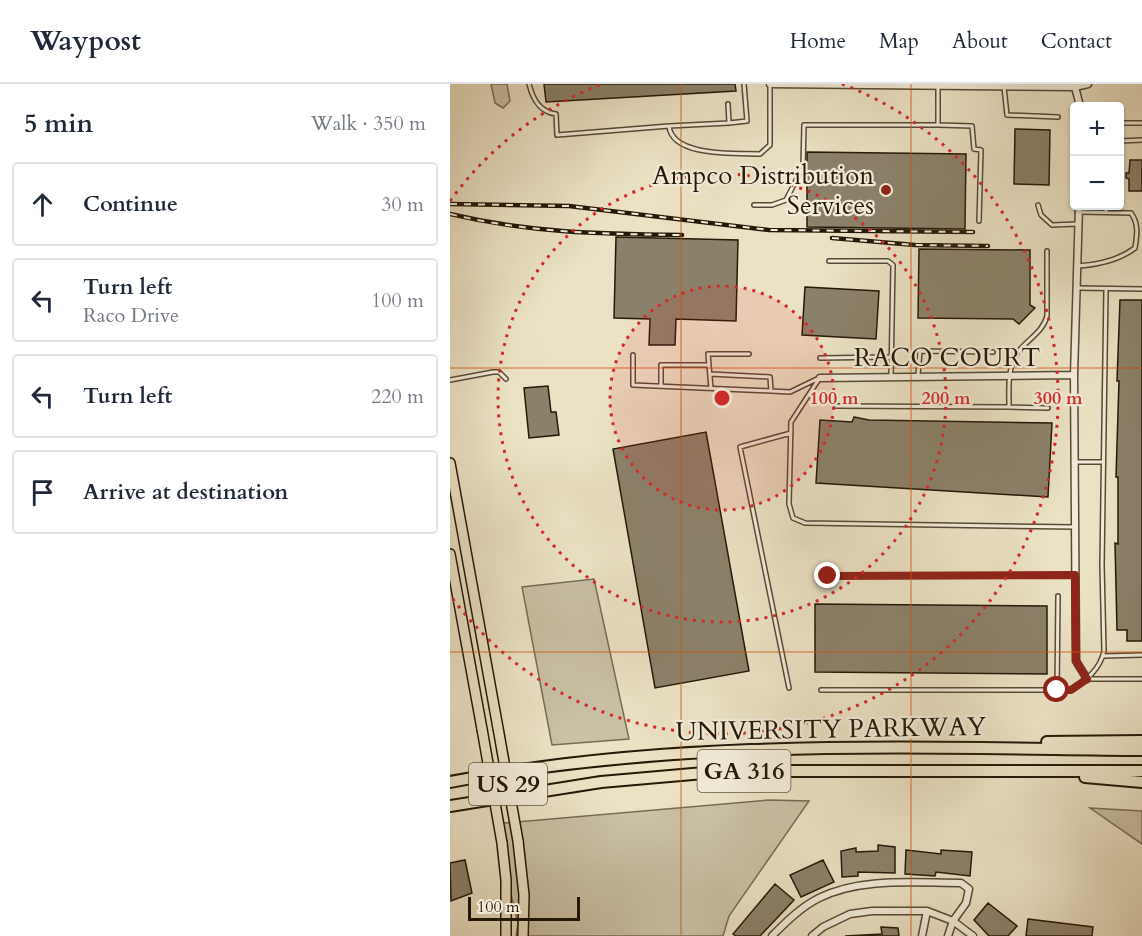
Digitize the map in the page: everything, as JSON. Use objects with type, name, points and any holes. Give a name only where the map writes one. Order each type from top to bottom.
[{"type":"highway","points":[[978,748],[1016,742],[1142,741]]},
{"type":"highway","name":"UNIVERSITY PARKWAY","points":[[450,782],[535,767],[669,753],[748,749],[1142,750]]},
{"type":"highway","name":"UNIVERSITY PARKWAY","points":[[450,806],[601,782],[679,774],[814,770],[1142,771]]},
{"type":"highway","points":[[1040,771],[1142,782]]},
{"type":"main road","name":"US 29","points":[[450,463],[518,841],[524,895],[523,936]]},
{"type":"main road","name":"US 29","points":[[450,554],[502,843],[507,880],[506,936]]},
{"type":"street","points":[[770,84],[1075,87],[1088,84]]},
{"type":"street","points":[[1075,87],[1079,102]]},
{"type":"street","points":[[1079,210],[1074,375],[1076,661],[1087,679]]},
{"type":"street","name":"RACO COURT","points":[[820,378],[1074,375]]},
{"type":"street","points":[[772,936],[795,914],[817,899],[841,889],[876,884],[961,883],[969,890],[966,903],[953,921],[948,936]]},
{"type":"street","points":[[812,936],[823,927],[850,914],[872,910],[927,911],[953,921],[973,936]]},
{"type":"street","points":[[922,936],[927,911]]},
{"type":"lane","points":[[529,84],[538,105],[546,113],[556,114],[557,135],[747,121],[744,84]]},
{"type":"lane","points":[[669,126],[674,139],[686,146],[731,153],[760,154],[771,145],[770,84]]},
{"type":"lane","points":[[938,87],[938,125]]},
{"type":"lane","points":[[1004,87],[1007,115],[1058,117]]},
{"type":"lane","points":[[728,104],[729,123]]},
{"type":"lane","points":[[1124,123],[1142,123]]},
{"type":"lane","points":[[754,205],[772,205],[786,200],[803,167],[804,125],[972,126],[974,149],[981,150],[979,221]]},
{"type":"lane","points":[[1124,141],[1142,140]]},
{"type":"lane","points":[[1038,204],[1041,216],[1052,225],[1078,224]]},
{"type":"lane","points":[[1077,266],[1094,266],[1135,248],[1136,220],[1131,213],[1088,210]]},
{"type":"lane","points":[[1009,407],[1009,376],[1017,353],[1045,325],[1047,251]]},
{"type":"lane","points":[[829,261],[888,261],[893,265],[891,377]]},
{"type":"lane","points":[[1077,288],[1142,289]]},
{"type":"lane","points":[[821,690],[1071,690],[1087,679],[1102,662],[1106,289]]},
{"type":"lane","points":[[918,377],[921,351],[993,352]]},
{"type":"lane","points":[[711,388],[708,354],[749,354]]},
{"type":"lane","points":[[633,355],[633,386],[790,392],[820,378]]},
{"type":"lane","points":[[820,358],[892,357]]},
{"type":"lane","points":[[661,386],[661,365],[709,365]]},
{"type":"lane","points":[[450,380],[493,372],[499,372],[506,379]]},
{"type":"lane","points":[[710,374],[770,377],[771,391]]},
{"type":"lane","points":[[820,378],[791,422],[789,504],[794,518],[805,523],[1075,527]]},
{"type":"lane","points":[[836,406],[1048,408]]},
{"type":"lane","points":[[789,688],[740,447],[791,433]]},
{"type":"lane","points":[[1074,462],[1103,462]]},
{"type":"lane","points":[[828,576],[1075,575]]},
{"type":"lane","points":[[1057,690],[1058,596]]},
{"type":"lane","points":[[1103,656],[1142,655]]},
{"type":"lane","points":[[1087,679],[1142,679]]},
{"type":"shaded area","points":[[491,84],[507,84],[510,101],[503,108],[495,103]]},
{"type":"shaded area","points":[[594,579],[629,739],[552,745],[522,587]]},
{"type":"shaded area","points":[[769,800],[809,801],[729,916],[723,936],[516,936],[518,923],[494,824]]},
{"type":"shaded area","points":[[1090,808],[1142,811],[1142,844]]},
{"type":"building","points":[[544,84],[735,84],[736,91],[546,102]]},
{"type":"building","points":[[1015,129],[1050,130],[1049,185],[1014,184]]},
{"type":"building","name":"Ampco Distribution Services","points":[[807,152],[966,154],[965,229],[807,227]]},
{"type":"building","points":[[1130,160],[1142,160],[1142,191],[1129,191],[1129,179],[1126,178],[1126,173],[1129,173]]},
{"type":"building","points":[[616,237],[738,240],[736,321],[676,319],[675,345],[649,345],[650,319],[614,318]]},
{"type":"building","points":[[919,249],[1030,250],[1030,305],[1035,308],[1019,324],[1013,319],[918,318]]},
{"type":"building","points":[[805,287],[879,291],[876,339],[802,335]]},
{"type":"building","points":[[1120,300],[1142,300],[1142,641],[1127,641],[1127,630],[1117,630],[1115,543],[1118,544],[1118,477],[1116,477]]},
{"type":"building","points":[[548,386],[551,412],[556,412],[559,435],[529,438],[524,388]]},
{"type":"building","points":[[854,417],[869,420],[1052,423],[1048,497],[816,483],[820,420],[852,422]]},
{"type":"building","points":[[706,432],[749,671],[655,688],[613,449]]},
{"type":"building","points":[[815,604],[1047,606],[1047,674],[815,672]]},
{"type":"building","points":[[878,845],[895,847],[895,873],[858,872],[858,876],[842,877],[841,851],[856,848],[856,852],[878,851]]},
{"type":"building","points":[[906,850],[941,854],[941,850],[972,852],[970,876],[936,872],[935,876],[905,874]]},
{"type":"building","points":[[465,860],[472,893],[451,901],[450,863]]},
{"type":"building","points":[[823,860],[834,882],[801,897],[790,875]]},
{"type":"building","points":[[775,884],[794,900],[760,936],[733,934]]},
{"type":"building","points":[[988,903],[1017,926],[1008,936],[989,936],[974,920]]},
{"type":"building","points":[[1028,919],[1093,927],[1092,936],[1026,936]]},
{"type":"building","points":[[881,927],[898,928],[899,936],[845,936],[882,934]]},
{"type":"railway","points":[[450,204],[569,206],[769,230],[973,232]]},
{"type":"railway","points":[[450,214],[537,229],[682,235]]},
{"type":"railway","points":[[832,238],[915,245],[988,246]]},
{"type":"place","name":"Ampco Distribution Services","points":[[886,190]]},
{"type":"route","points":[[828,576],[1075,575],[1076,661],[1087,679],[1071,690],[1057,690]]}]
